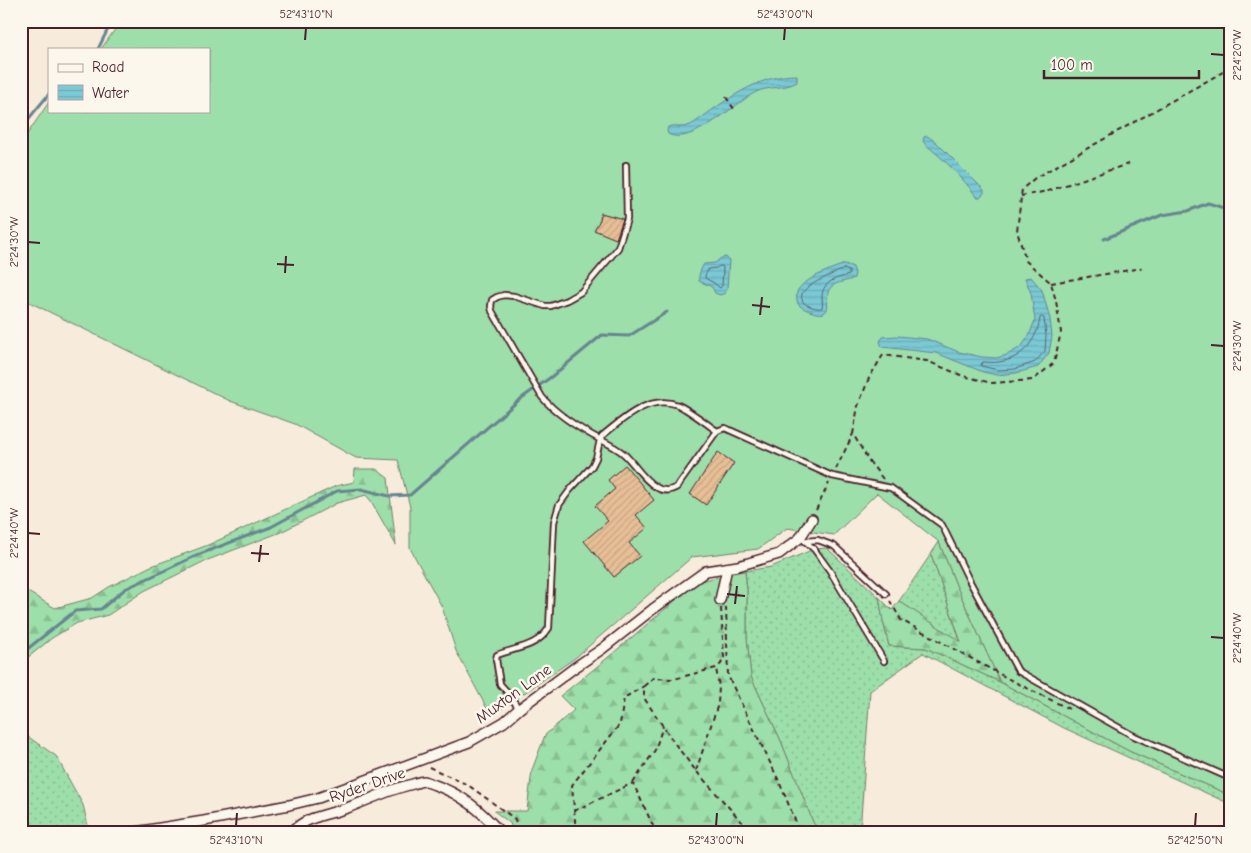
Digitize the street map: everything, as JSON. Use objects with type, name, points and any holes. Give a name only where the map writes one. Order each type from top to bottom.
[{"type":"street","name":"Muxton Lane","points":[[135,832],[318,798],[469,742],[504,722],[706,571],[738,566],[779,554],[802,540],[812,519]]},
{"type":"street","points":[[723,600],[727,568]]},
{"type":"street","name":"Ryder Drive","points":[[292,832],[297,826],[315,817],[362,803],[398,787],[424,781],[450,790],[468,801],[500,832]]},
{"type":"lane","points":[[626,165],[628,219],[618,248],[581,292],[551,306],[545,306],[514,296],[497,297],[492,300],[492,311],[542,397],[549,405],[564,417],[624,454],[647,480],[664,491],[671,491],[677,487],[717,432],[725,428],[832,476],[891,488],[942,525],[1018,671],[1132,735],[1230,778]]},
{"type":"lane","points":[[519,709],[500,684],[497,655],[534,643],[544,636],[548,628],[554,522],[560,505],[570,490],[592,466],[602,436],[629,414],[648,405],[662,403],[680,406],[717,432]]},
{"type":"lane","points":[[802,540],[818,540],[834,546],[886,594]]},
{"type":"lane","points":[[802,540],[814,549],[830,571],[884,661]]},
{"type":"path","points":[[891,488],[869,461],[853,434],[858,406],[868,378],[883,355],[927,361],[962,376],[992,383],[1033,380],[1054,363],[1061,332],[1056,301],[1051,284],[1026,260],[1017,231],[1022,189],[1035,178],[1230,68]]},
{"type":"path","points":[[726,97],[734,109]]},
{"type":"path","points":[[1021,196],[1048,191],[1131,163]]},
{"type":"path","points":[[1051,284],[1142,268]]},
{"type":"path","points":[[886,594],[901,620],[1076,713]]},
{"type":"path","points":[[576,832],[572,785],[620,724],[624,698],[644,686],[652,678],[674,679],[716,668],[721,664],[724,657],[723,600]]},
{"type":"path","points":[[723,600],[728,676],[778,779],[800,832]]},
{"type":"path","points":[[696,771],[718,704],[716,668]]},
{"type":"path","points":[[644,686],[644,698],[675,744],[696,771],[751,832]]},
{"type":"path","points":[[574,811],[633,783],[655,750],[663,726]]},
{"type":"path","points":[[416,761],[468,785],[515,819],[518,832]]},
{"type":"path","points":[[633,783],[656,832]]},
{"type":"green space","points":[[121,21],[1230,21],[1230,795],[1129,751],[1000,682],[939,542],[877,493],[834,535],[787,528],[758,549],[692,557],[575,658],[491,716],[456,651],[442,607],[410,548],[410,507],[398,460],[356,458],[295,424],[230,401],[21,298],[21,143],[48,103],[48,112],[210,112],[210,48],[102,48]]},
{"type":"green space","points":[[355,469],[376,469],[388,478],[396,545],[366,495],[337,503],[281,532],[205,561],[144,591],[108,615],[77,623],[52,638],[21,663],[21,588],[55,608],[92,598],[109,587],[149,567],[208,545],[336,486],[354,482]]},
{"type":"green space","points":[[939,542],[1000,682],[926,648],[889,646],[879,597],[892,610],[899,601],[961,642],[931,554]]},
{"type":"green space","points":[[827,548],[879,597],[889,646],[926,648],[1000,682],[1129,751],[1230,795],[1230,804],[1064,728],[923,653],[870,691],[860,832],[820,832],[813,823],[781,741],[751,677],[747,638],[745,571],[771,567],[814,549]]},
{"type":"green space","points":[[931,554],[961,643],[899,601]]},
{"type":"green space","points":[[745,571],[747,638],[751,677],[781,741],[813,822],[820,832],[513,832],[510,823],[494,811],[527,811],[532,770],[545,735],[574,710],[560,696],[697,582]]},
{"type":"green space","points":[[21,732],[56,756],[83,805],[89,830],[81,832],[21,832]]},
{"type":"water","points":[[797,75],[797,82],[788,86],[756,92],[700,129],[678,136],[668,134],[668,127],[689,126],[730,98],[755,84],[782,76]]},
{"type":"water","points":[[927,136],[936,142],[984,190],[980,197],[977,197],[940,156],[925,144],[923,141],[924,137]]},
{"type":"water","points":[[726,257],[729,260],[727,289],[725,293],[720,295],[715,293],[712,287],[699,281],[699,277],[704,264],[715,263],[721,258]]},
{"type":"water","points":[[845,264],[853,267],[854,278],[831,287],[826,312],[816,313],[806,310],[798,304],[797,292],[804,283]]},
{"type":"water","points":[[1031,277],[1042,290],[1050,319],[1052,336],[1049,353],[1038,367],[1016,373],[997,375],[983,372],[936,353],[882,347],[880,341],[883,337],[898,336],[927,339],[959,352],[982,357],[996,358],[1007,355],[1021,347],[1029,336],[1035,320],[1031,293],[1025,278]]},
{"type":"building","points":[[601,213],[623,219],[616,239],[594,230],[600,220]]},
{"type":"building","points":[[718,452],[734,463],[706,505],[690,494]]},
{"type":"building","points":[[625,465],[654,500],[636,515],[647,528],[629,543],[640,556],[614,577],[584,541],[608,521],[595,506],[615,489],[608,480]]},
{"type":"waterway","points":[[98,48],[112,21]]},
{"type":"waterway","points":[[21,128],[48,95]]},
{"type":"waterway","points":[[1104,239],[1162,215],[1188,211],[1208,203],[1230,210]]},
{"type":"waterway","points":[[21,654],[75,611],[101,609],[125,589],[200,554],[271,527],[337,491],[361,489],[389,496],[410,495],[519,400],[551,377],[602,335],[629,336],[667,312]]}]
